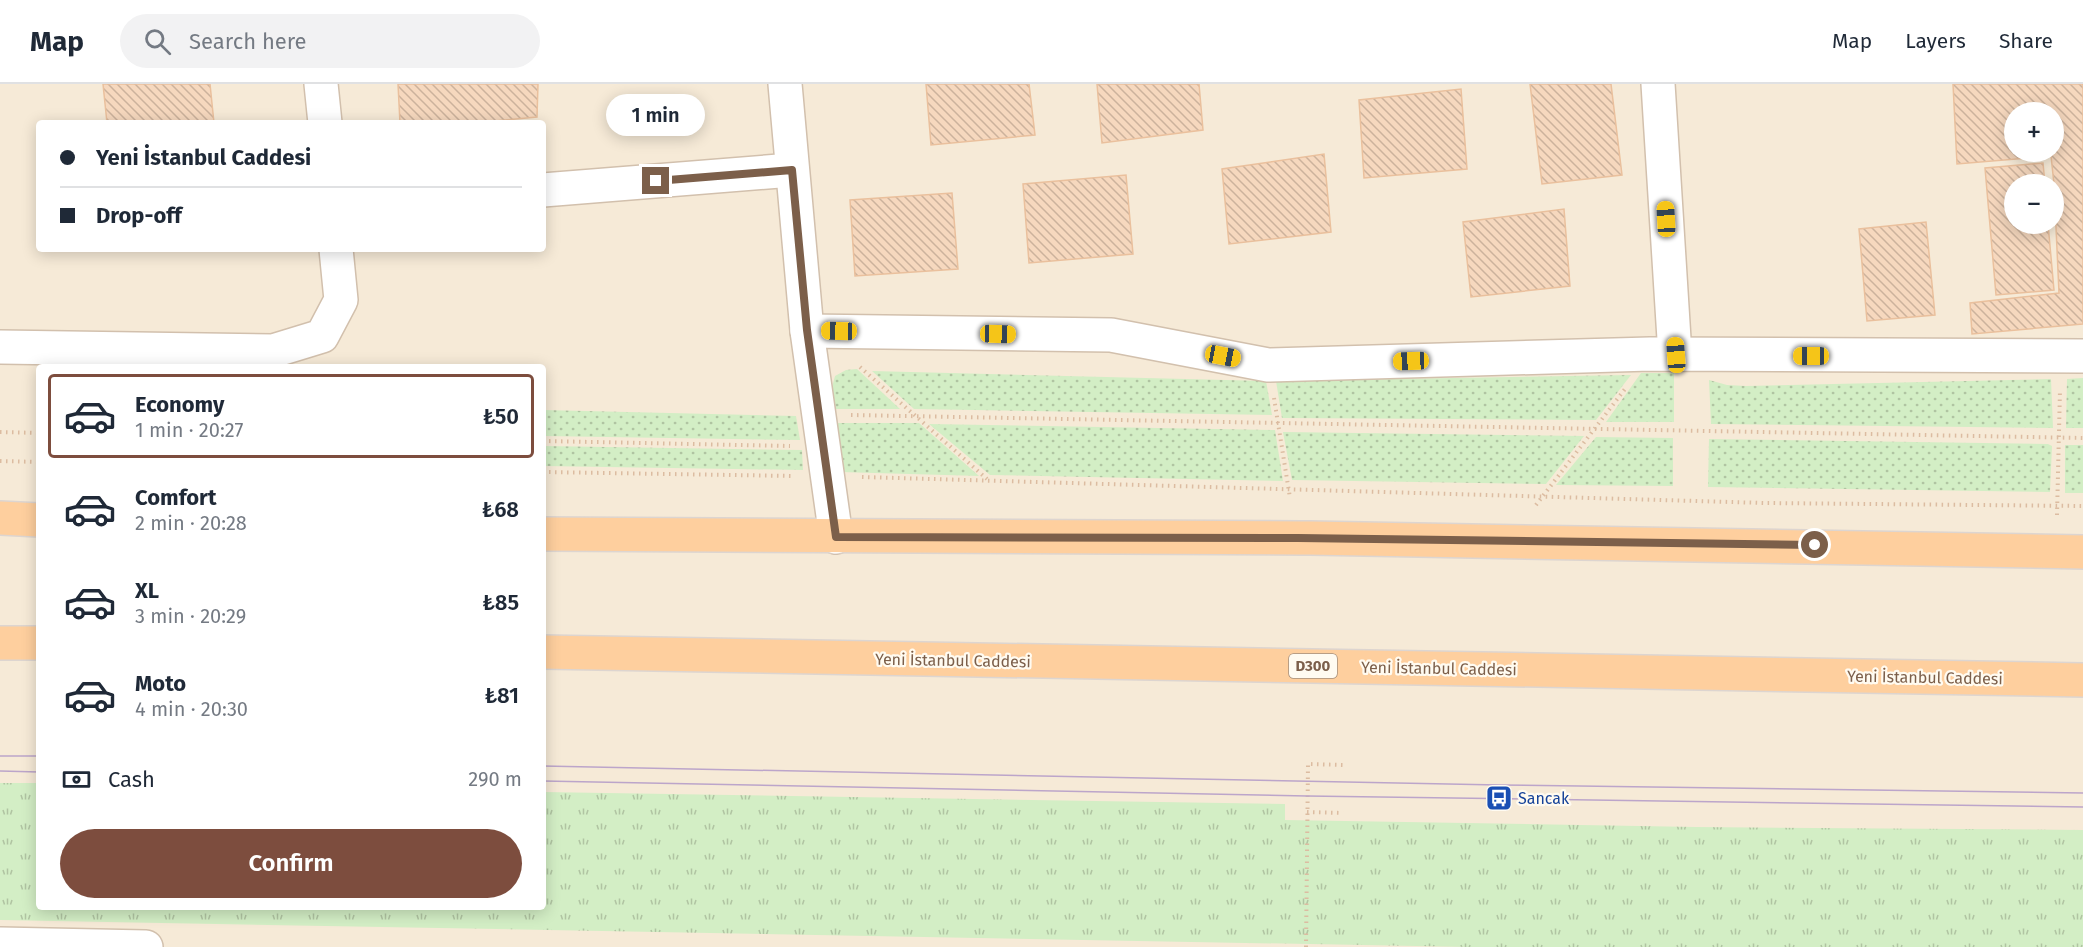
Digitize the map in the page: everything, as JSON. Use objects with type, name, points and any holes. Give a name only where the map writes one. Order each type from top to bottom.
[{"type":"highway","points":[[0,518],[36,520]]},
{"type":"highway","points":[[546,534],[1298,538],[1886,546],[2083,552]]},
{"type":"highway","points":[[0,643],[36,643]]},
{"type":"highway","name":"Yeni İstanbul Caddesi","points":[[546,652],[2083,680]]},
{"type":"street","points":[[321,84],[325,120]]},
{"type":"street","points":[[785,84],[792,170],[836,537]]},
{"type":"street","points":[[1658,84],[1663,355]]},
{"type":"street","points":[[546,190],[792,170]]},
{"type":"street","points":[[0,348],[273,351],[322,336],[341,300],[336,252]]},
{"type":"street","points":[[812,331],[1111,335],[1268,365],[1663,355],[2072,356]]},
{"type":"street","points":[[0,944],[146,947]]},
{"type":"path","points":[[812,331],[987,479]]},
{"type":"path","points":[[1536,505],[1595,429],[1663,355]]},
{"type":"path","points":[[2057,515],[2059,436],[2072,356]]},
{"type":"path","points":[[1268,365],[1290,498]]},
{"type":"path","points":[[843,415],[2083,438]]},
{"type":"path","points":[[0,432],[36,433]]},
{"type":"path","points":[[546,441],[800,446]]},
{"type":"path","points":[[0,461],[36,462]]},
{"type":"path","points":[[546,472],[794,476]]},
{"type":"path","points":[[854,477],[1765,503],[2083,506]]},
{"type":"path","points":[[1306,947],[1308,765],[1344,765]]},
{"type":"path","points":[[1307,812],[1343,813]]},
{"type":"shaded area","points":[[0,84],[2083,84],[2083,947],[0,947]]},
{"type":"green space","points":[[857,369],[900,409],[833,409],[832,387],[835,376],[846,370]]},
{"type":"green space","points":[[872,371],[1266,381],[1272,415],[914,409]]},
{"type":"green space","points":[[1641,373],[1674,373],[1674,422],[1606,422]]},
{"type":"green space","points":[[1631,375],[1596,420],[1282,418],[1276,381]]},
{"type":"green space","points":[[2083,378],[2083,428],[2066,428],[2067,379]]},
{"type":"green space","points":[[2051,379],[2053,428],[1711,424],[1709,380],[1727,385],[1746,386]]},
{"type":"green space","points":[[546,410],[796,416],[800,440],[546,436]]},
{"type":"green space","points":[[835,423],[919,423],[979,476],[840,472]]},
{"type":"green space","points":[[929,424],[1275,430],[1283,481],[990,475]]},
{"type":"green space","points":[[1283,432],[1584,436],[1546,484],[1292,480]]},
{"type":"green space","points":[[1596,437],[1673,438],[1673,486],[1556,485]]},
{"type":"green space","points":[[1709,439],[2048,444],[2052,446],[2050,492],[1708,487]]},
{"type":"green space","points":[[2065,445],[2083,445],[2083,493],[2065,493]]},
{"type":"green space","points":[[546,446],[802,450],[803,470],[546,466]]},
{"type":"green space","points":[[0,783],[36,783],[36,910],[546,910],[546,792],[1285,804],[1285,820],[1696,827],[2083,830],[2083,947],[1469,947],[0,920]]},
{"type":"building","points":[[103,84],[210,84],[214,120],[107,120]]},
{"type":"building","points":[[398,84],[538,84],[537,117],[506,120],[400,120]]},
{"type":"building","points":[[926,84],[1029,84],[1035,135],[931,145]]},
{"type":"building","points":[[1097,84],[1199,84],[1203,130],[1102,143]]},
{"type":"building","points":[[1530,84],[1611,84],[1622,175],[1542,184]]},
{"type":"building","points":[[1953,84],[2083,84],[2083,324],[1972,334],[1970,303],[2059,293],[2056,234],[2064,234],[2064,174],[2053,174],[2052,162],[2064,162],[2064,102],[2004,102],[2004,160],[1957,164]]},
{"type":"building","points":[[1461,89],[1467,169],[1364,178],[1359,100]]},
{"type":"building","points":[[1324,154],[1331,232],[1229,244],[1222,169]]},
{"type":"building","points":[[2043,163],[2044,174],[2004,174],[2004,234],[2049,234],[2054,290],[1996,295],[1985,168]]},
{"type":"building","points":[[1126,175],[1133,254],[1029,263],[1023,184]]},
{"type":"building","points":[[952,193],[958,269],[855,276],[850,200]]},
{"type":"building","points":[[1564,209],[1570,286],[1471,297],[1463,222]]},
{"type":"building","points":[[1926,222],[1935,315],[1867,321],[1859,229]]},
{"type":"tram line","points":[[0,756],[36,756]]},
{"type":"tram line","points":[[546,766],[1499,785],[2083,793]]},
{"type":"tram line","points":[[0,771],[36,772]]},
{"type":"tram line","points":[[546,781],[1307,796],[2083,807]]},
{"type":"place","name":"Sancak","points":[[1499,798]]},
{"type":"route","points":[[656,181],[792,170],[807,330],[836,537],[1298,538],[1815,545]]}]
